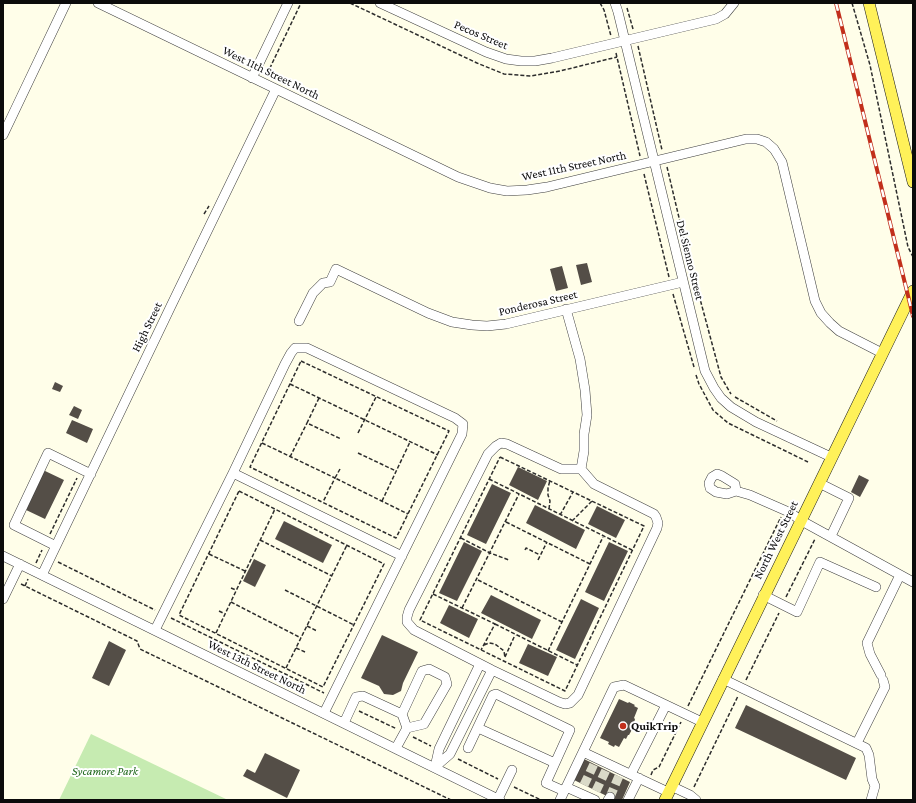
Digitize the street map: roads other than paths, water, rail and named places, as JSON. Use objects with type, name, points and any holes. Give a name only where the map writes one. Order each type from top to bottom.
[{"type":"main road","points":[[869,3],[913,182]]},
{"type":"main road","name":"North West Street","points":[[668,793],[913,291]]},
{"type":"street","points":[[3,135],[66,3]]},
{"type":"street","name":"West 11th Street North","points":[[98,3],[458,177],[490,188],[507,191],[527,190],[746,139],[757,139],[770,144],[782,162],[816,301],[821,313],[839,331],[882,353]]},
{"type":"street","points":[[252,78],[288,3]]},
{"type":"street","name":"Pecos Street","points":[[380,3],[486,52],[506,59],[521,61],[535,61],[716,18],[725,14],[734,3]]},
{"type":"street","name":"Del Sienno Street","points":[[615,3],[705,371],[721,398],[731,407],[756,422],[831,457]]},
{"type":"street","name":"High Street","points":[[42,575],[91,474],[272,87]]},
{"type":"street","name":"Ponderosa Street","points":[[299,321],[313,293],[324,283],[330,282],[336,269],[452,322],[488,326],[506,324],[683,282]]},
{"type":"street","points":[[566,309],[580,360],[585,390],[587,415],[581,469]]},
{"type":"street","points":[[155,630],[285,364],[295,348],[307,348],[455,418],[462,424],[462,434],[324,713]]},
{"type":"street","points":[[501,443],[507,444],[561,469],[581,469],[594,484],[654,514],[658,523],[658,528],[574,700],[565,704],[559,702],[480,664],[414,630],[408,622],[407,617],[409,610],[488,454],[496,446],[501,443]]},
{"type":"street","points":[[56,546],[14,525],[48,453],[91,474]]},
{"type":"street","points":[[233,473],[402,556]]},
{"type":"street","points":[[819,483],[849,498],[831,536]]},
{"type":"street","points":[[736,491],[791,513],[800,520],[913,582]]},
{"type":"street","name":"West 13th Street North","points":[[3,556],[435,767],[499,800]]},
{"type":"street","points":[[764,596],[797,612],[820,562],[876,587]]},
{"type":"street","points":[[3,599],[20,564]]},
{"type":"street","points":[[857,743],[885,687],[866,643],[900,575]]},
{"type":"street","points":[[435,767],[439,750],[480,664]]},
{"type":"street","points":[[396,748],[406,730],[424,724],[447,684],[445,677],[429,670],[422,671],[402,714],[406,730]]},
{"type":"street","points":[[435,767],[449,755],[492,670]]},
{"type":"street","points":[[723,679],[866,748],[870,755],[872,779],[876,786],[871,800]]},
{"type":"street","points":[[560,800],[614,687],[624,684],[702,722]]},
{"type":"street","points":[[468,748],[493,695],[496,694],[570,730],[546,783],[565,789],[582,789],[594,797]]},
{"type":"street","points":[[344,723],[356,698],[363,696],[402,714]]},
{"type":"street","points":[[628,800],[632,776],[666,704]]},
{"type":"street","points":[[478,728],[555,764]]},
{"type":"street","points":[[583,752],[608,767],[632,776],[668,793],[693,798]]},
{"type":"street","points":[[499,800],[512,770]]},
{"type":"tunnel","points":[[584,785],[594,764]]},
{"type":"tunnel","points":[[596,791],[606,770]]},
{"type":"tunnel","points":[[610,797],[619,776]]},
{"type":"railway","points":[[836,3],[913,316]]},
{"type":"place","name":"QuikTrip","points":[[623,726]]},
{"type":"park label","name":"Sycamore Park","points":[[105,771]]}]
